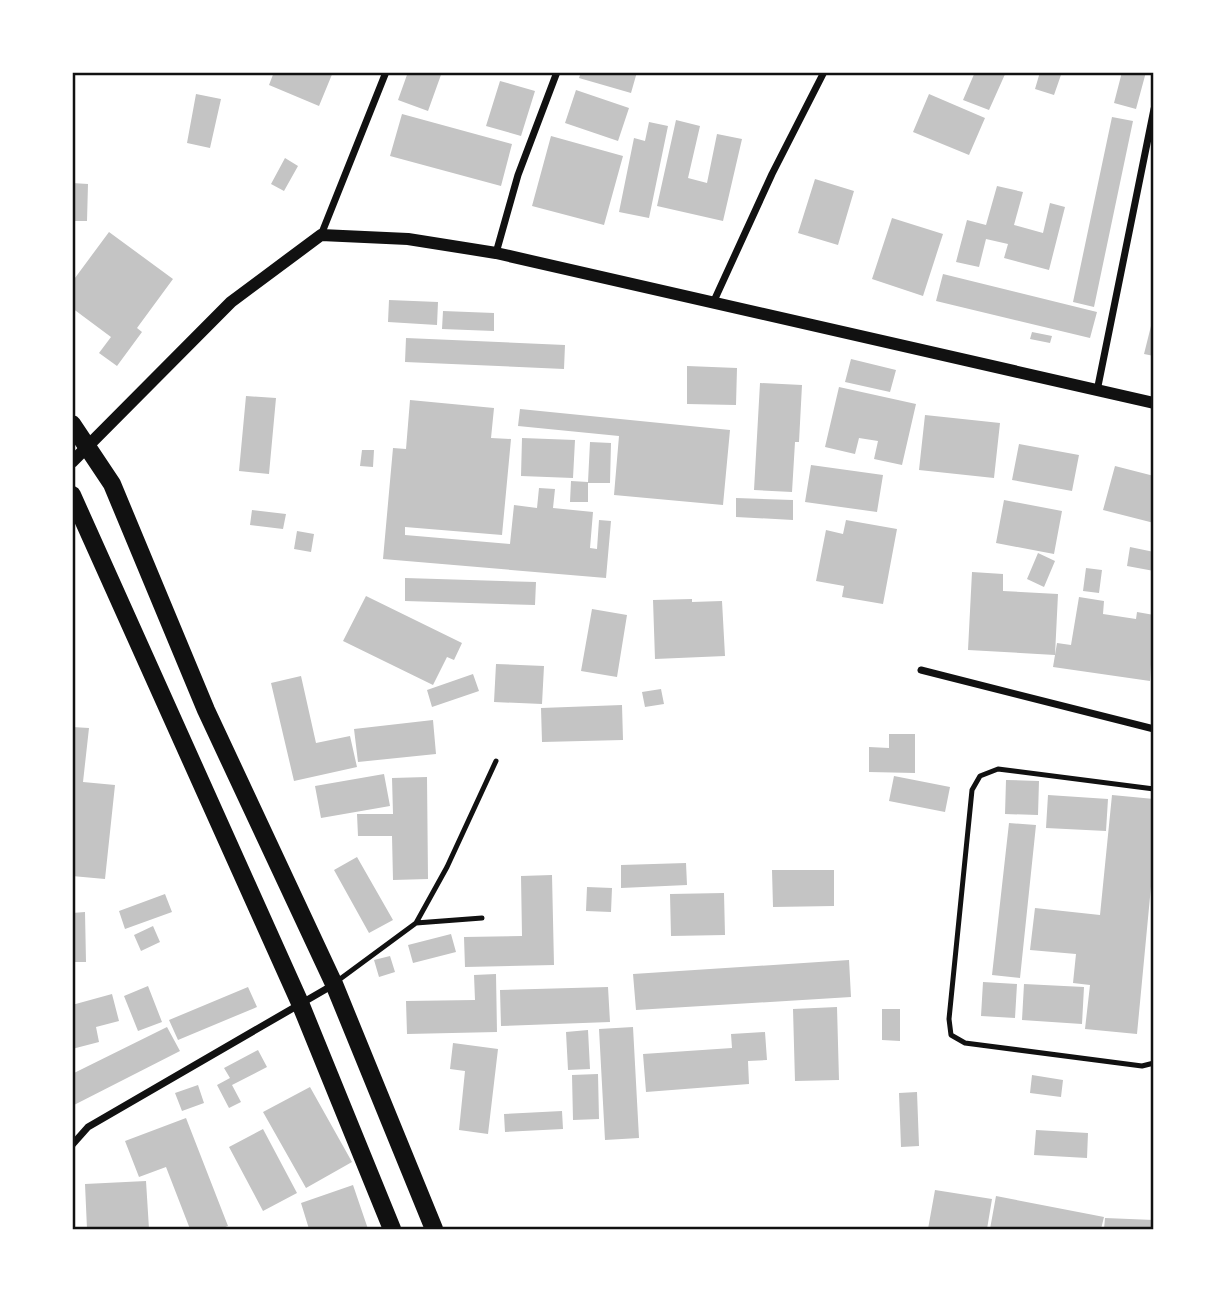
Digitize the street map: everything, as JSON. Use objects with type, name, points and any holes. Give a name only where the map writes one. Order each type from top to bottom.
[{"type":"main road","points":[[72,424],[112,484],[206,710],[334,984],[434,1229]]},
{"type":"main road","points":[[72,495],[300,1003],[392,1229]]},
{"type":"street","points":[[72,462],[231,302],[321,235],[386,72]]},
{"type":"street","points":[[496,253],[518,176],[558,72]]},
{"type":"street","points":[[713,303],[772,174],[824,72]]},
{"type":"street","points":[[1097,392],[1154,108]]},
{"type":"street","points":[[321,235],[408,239],[496,253],[1097,392],[1154,402]]},
{"type":"street","points":[[922,670],[1154,729]]},
{"type":"street","points":[[72,1145],[88,1127],[334,984]]},
{"type":"lane","points":[[334,984],[416,923],[447,867],[496,761]]},
{"type":"lane","points":[[1154,789],[998,769],[980,776],[972,790],[949,1019],[950,1035],[965,1043],[1142,1066],[1154,1063]]},
{"type":"lane","points":[[416,923],[482,918]]},
{"type":"building","points":[[274,72],[333,72],[319,106],[269,85]]},
{"type":"building","points":[[408,72],[442,72],[428,111],[398,100]]},
{"type":"building","points":[[581,72],[637,72],[631,93],[579,78]]},
{"type":"building","points":[[975,72],[1006,72],[989,110],[963,100]]},
{"type":"building","points":[[1040,72],[1062,72],[1054,95],[1035,89]]},
{"type":"building","points":[[1122,72],[1146,72],[1136,109],[1114,103]]},
{"type":"building","points":[[500,81],[535,91],[521,136],[486,126]]},
{"type":"building","points":[[576,90],[629,108],[618,141],[565,123]]},
{"type":"building","points":[[196,94],[221,99],[210,148],[187,143]]},
{"type":"building","points":[[929,94],[985,118],[969,155],[913,132]]},
{"type":"building","points":[[402,114],[512,144],[501,186],[390,156]]},
{"type":"building","points":[[1112,117],[1133,121],[1094,307],[1073,302]]},
{"type":"building","points":[[676,120],[700,126],[688,178],[707,183],[717,134],[742,139],[723,221],[657,206]]},
{"type":"building","points":[[649,122],[668,126],[649,218],[619,212],[634,138],[645,141]]},
{"type":"building","points":[[551,136],[623,156],[604,225],[532,206]]},
{"type":"building","points":[[285,158],[298,166],[284,191],[271,184]]},
{"type":"building","points":[[815,179],[854,191],[838,245],[798,233]]},
{"type":"building","points":[[72,183],[88,184],[87,221],[72,221]]},
{"type":"building","points":[[997,186],[1023,192],[1014,225],[1043,233],[1050,203],[1065,207],[1049,270],[1004,258],[1008,244],[986,239],[979,267],[956,262],[967,220],[986,225]]},
{"type":"building","points":[[892,218],[943,234],[923,296],[872,279]]},
{"type":"building","points":[[109,232],[173,279],[137,328],[142,332],[117,366],[99,353],[111,337],[72,308],[72,282]]},
{"type":"building","points":[[943,274],[1097,312],[1090,338],[936,301]]},
{"type":"building","points":[[389,300],[438,302],[437,325],[388,322]]},
{"type":"building","points":[[443,311],[494,313],[494,331],[442,329]]},
{"type":"building","points":[[1154,314],[1154,356],[1144,354]]},
{"type":"building","points":[[1032,332],[1052,336],[1050,343],[1030,339]]},
{"type":"building","points":[[406,338],[565,345],[564,369],[405,362]]},
{"type":"building","points":[[851,359],[896,370],[890,392],[845,382]]},
{"type":"building","points":[[687,366],[737,368],[736,405],[687,404]]},
{"type":"building","points":[[760,383],[802,385],[799,442],[795,442],[792,492],[754,490]]},
{"type":"building","points":[[839,387],[916,404],[902,465],[874,459],[878,441],[859,438],[855,454],[825,447]]},
{"type":"building","points":[[246,396],[276,398],[269,474],[239,471]]},
{"type":"building","points":[[410,400],[494,408],[491,438],[511,439],[502,535],[405,527],[405,535],[510,544],[514,505],[537,508],[539,488],[555,489],[553,508],[593,512],[590,548],[597,549],[599,520],[611,521],[606,578],[383,559],[393,448],[406,449]]},
{"type":"building","points":[[520,409],[730,430],[723,505],[614,495],[619,436],[518,426]]},
{"type":"building","points":[[925,415],[1000,423],[994,478],[919,470]]},
{"type":"building","points":[[522,438],[575,440],[573,478],[521,476]]},
{"type":"building","points":[[590,442],[611,443],[610,483],[588,483],[588,502],[570,502],[571,481],[588,482]]},
{"type":"building","points":[[1019,444],[1079,455],[1072,491],[1012,480]]},
{"type":"building","points":[[362,450],[374,450],[373,467],[360,466]]},
{"type":"building","points":[[811,465],[883,475],[877,512],[805,502]]},
{"type":"building","points":[[1115,466],[1154,476],[1154,523],[1103,510]]},
{"type":"building","points":[[736,498],[793,500],[793,520],[736,517]]},
{"type":"building","points":[[1004,500],[1062,511],[1054,554],[996,543]]},
{"type":"building","points":[[252,510],[286,514],[283,529],[250,525]]},
{"type":"building","points":[[846,520],[897,529],[883,604],[842,597],[844,586],[816,581],[826,530],[843,534]]},
{"type":"building","points":[[297,531],[314,534],[311,552],[294,549]]},
{"type":"building","points":[[1130,547],[1154,552],[1154,571],[1127,566]]},
{"type":"building","points":[[1038,553],[1055,561],[1044,587],[1027,579]]},
{"type":"building","points":[[1086,568],[1102,570],[1099,593],[1083,591]]},
{"type":"building","points":[[972,572],[1003,574],[1003,591],[1058,594],[1055,655],[968,650]]},
{"type":"building","points":[[405,578],[536,582],[535,605],[405,601]]},
{"type":"building","points":[[366,596],[462,643],[454,660],[447,657],[433,685],[343,641]]},
{"type":"building","points":[[1079,597],[1104,601],[1103,614],[1136,619],[1137,612],[1154,615],[1150,681],[1053,667],[1057,643],[1071,645]]},
{"type":"building","points":[[692,599],[692,602],[722,601],[725,656],[655,659],[653,600]]},
{"type":"building","points":[[592,609],[627,615],[617,677],[581,671]]},
{"type":"building","points":[[496,664],[544,666],[542,704],[494,702]]},
{"type":"building","points":[[473,674],[479,691],[432,707],[427,690]]},
{"type":"building","points":[[301,676],[316,743],[350,736],[357,767],[294,781],[271,683]]},
{"type":"building","points":[[661,689],[664,704],[645,707],[642,692]]},
{"type":"building","points":[[622,705],[623,740],[542,742],[541,708]]},
{"type":"building","points":[[433,720],[436,754],[358,762],[354,729]]},
{"type":"building","points":[[72,727],[89,728],[83,782],[115,785],[105,879],[72,876]]},
{"type":"building","points":[[889,734],[915,734],[915,773],[869,772],[869,747],[889,748]]},
{"type":"building","points":[[384,774],[390,806],[321,818],[315,786]]},
{"type":"building","points":[[894,776],[950,787],[945,812],[889,801]]},
{"type":"building","points":[[427,777],[428,879],[393,880],[392,836],[358,836],[357,814],[393,814],[392,778]]},
{"type":"building","points":[[1006,780],[1039,781],[1038,815],[1005,814]]},
{"type":"building","points":[[1048,795],[1108,799],[1106,831],[1046,828]]},
{"type":"building","points":[[1112,795],[1154,799],[1154,855],[1137,1034],[1085,1029],[1090,985],[1073,983],[1076,954],[1030,950],[1035,908],[1100,915]]},
{"type":"building","points":[[1009,823],[1036,825],[1020,978],[992,975]]},
{"type":"building","points":[[357,857],[393,920],[369,933],[334,870]]},
{"type":"building","points":[[686,863],[687,885],[621,888],[621,865]]},
{"type":"building","points":[[772,870],[834,870],[834,906],[773,907]]},
{"type":"building","points":[[552,875],[554,965],[465,967],[464,937],[522,936],[521,876]]},
{"type":"building","points":[[587,887],[612,888],[611,912],[586,911]]},
{"type":"building","points":[[724,893],[725,935],[671,936],[670,894]]},
{"type":"building","points":[[165,894],[172,912],[125,929],[119,911]]},
{"type":"building","points":[[85,912],[86,962],[72,962],[72,913]]},
{"type":"building","points":[[153,926],[160,942],[141,951],[134,935]]},
{"type":"building","points":[[451,934],[456,952],[413,963],[408,945]]},
{"type":"building","points":[[390,956],[395,972],[379,977],[374,960]]},
{"type":"building","points":[[849,960],[851,997],[636,1010],[633,974]]},
{"type":"building","points":[[496,974],[497,1032],[407,1034],[406,1001],[475,1000],[474,975]]},
{"type":"building","points":[[983,982],[1017,984],[1015,1018],[981,1016]]},
{"type":"building","points":[[1024,984],[1084,987],[1082,1024],[1022,1020]]},
{"type":"building","points":[[148,986],[162,1022],[138,1031],[124,996]]},
{"type":"building","points":[[248,987],[257,1007],[178,1040],[169,1020]]},
{"type":"building","points":[[608,987],[610,1022],[501,1026],[500,990]]},
{"type":"building","points":[[112,994],[119,1021],[96,1027],[99,1042],[72,1049],[72,1005]]},
{"type":"building","points":[[837,1007],[839,1080],[795,1081],[793,1009]]},
{"type":"building","points":[[882,1009],[900,1009],[900,1041],[882,1040]]},
{"type":"building","points":[[167,1027],[180,1051],[74,1105],[72,1074]]},
{"type":"building","points":[[633,1027],[639,1138],[605,1140],[599,1029]]},
{"type":"building","points":[[588,1030],[590,1069],[568,1070],[566,1032]]},
{"type":"building","points":[[765,1032],[767,1060],[748,1061],[749,1084],[646,1092],[643,1054],[732,1048],[731,1034]]},
{"type":"building","points":[[453,1043],[498,1049],[488,1134],[459,1130],[465,1071],[450,1069]]},
{"type":"building","points":[[258,1050],[267,1067],[232,1085],[241,1102],[229,1108],[217,1085],[230,1078],[224,1068]]},
{"type":"building","points":[[598,1074],[599,1119],[573,1120],[572,1075]]},
{"type":"building","points":[[1032,1075],[1063,1080],[1061,1097],[1030,1093]]},
{"type":"building","points":[[198,1085],[204,1103],[182,1111],[175,1093]]},
{"type":"building","points":[[310,1087],[352,1162],[306,1188],[263,1112]]},
{"type":"building","points":[[917,1092],[919,1146],[901,1147],[899,1093]]},
{"type":"building","points":[[562,1111],[563,1129],[505,1132],[504,1114]]},
{"type":"building","points":[[186,1118],[228,1226],[220,1229],[190,1229],[166,1167],[139,1177],[125,1141]]},
{"type":"building","points":[[263,1129],[297,1193],[263,1211],[229,1147]]},
{"type":"building","points":[[1036,1130],[1088,1133],[1087,1158],[1034,1155]]},
{"type":"building","points":[[146,1181],[149,1229],[87,1229],[85,1184]]},
{"type":"building","points":[[353,1185],[368,1229],[309,1229],[301,1203]]},
{"type":"building","points":[[935,1190],[992,1199],[987,1229],[928,1229]]},
{"type":"building","points":[[996,1196],[1104,1217],[1101,1229],[990,1229]]},
{"type":"building","points":[[1105,1218],[1154,1220],[1154,1229],[1104,1229]]}]
